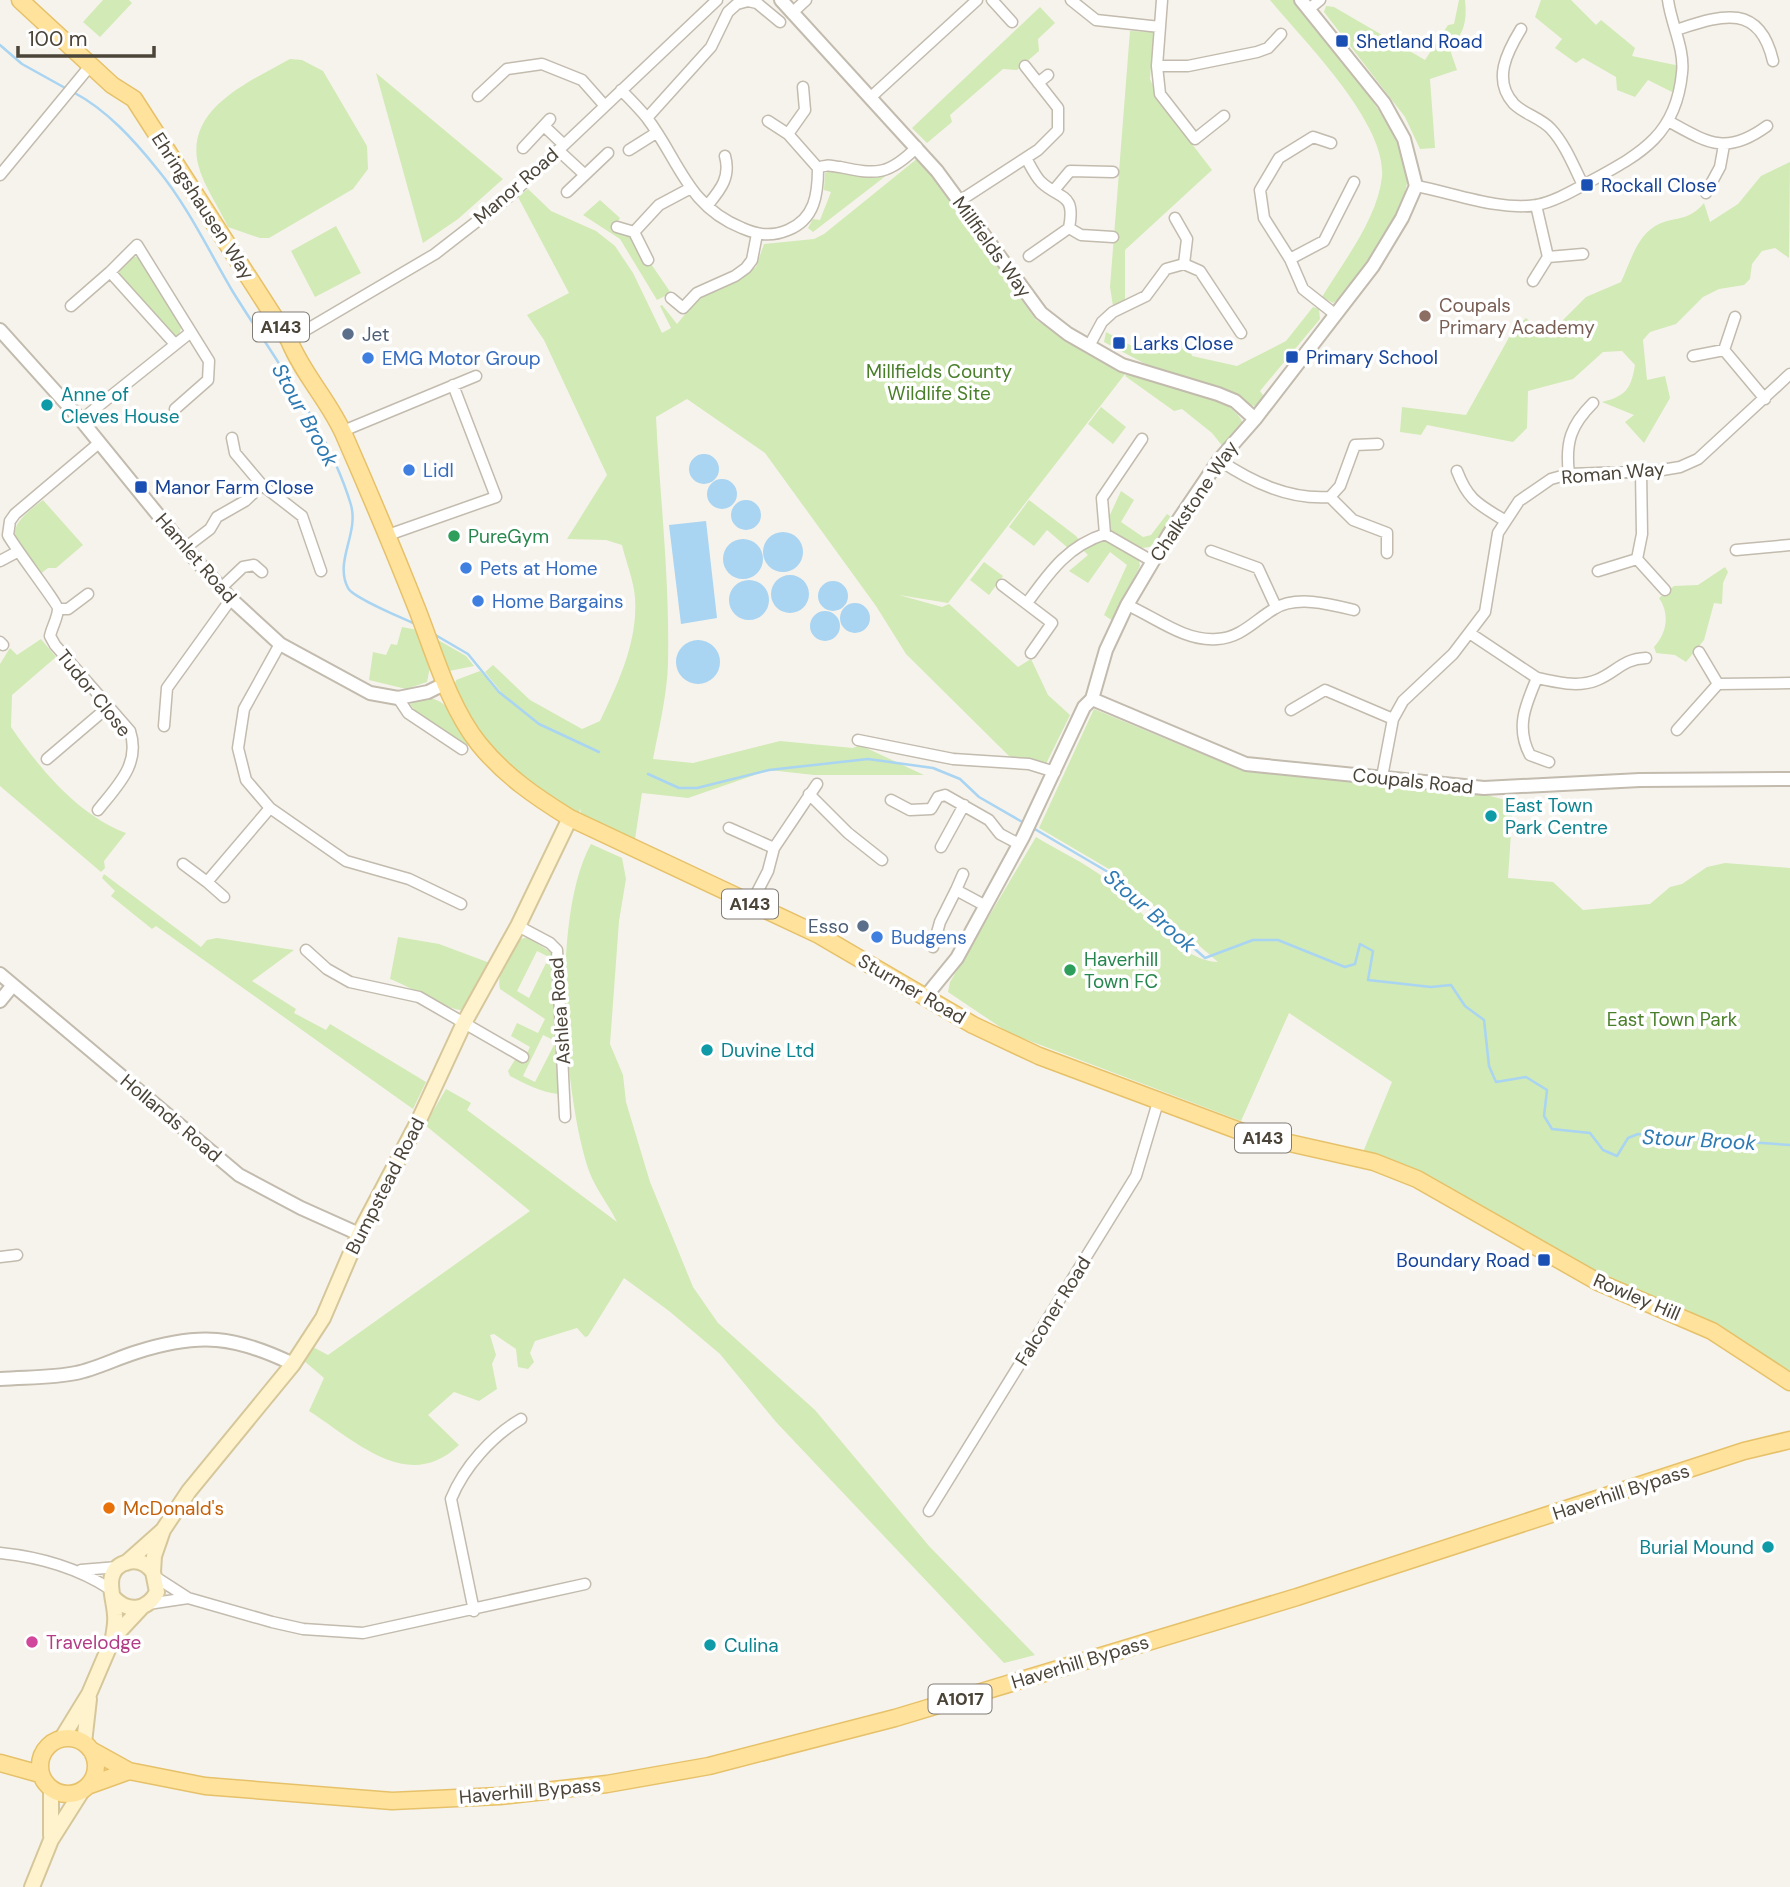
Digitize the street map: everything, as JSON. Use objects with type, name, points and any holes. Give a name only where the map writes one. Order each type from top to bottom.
[{"type":"main road","name":"Ehringshausen Way","points":[[20,0],[90,66],[134,99],[289,340],[343,431],[428,637]]},
{"type":"main road","name":"Sturmer Road","points":[[428,637],[467,726],[488,754],[531,794],[570,818],[819,935],[973,1025],[1039,1056],[1245,1133],[1374,1162],[1418,1179],[1485,1217]]},
{"type":"main road","name":"Bumpstead Road","points":[[122,1565],[163,1530],[189,1492],[293,1364],[323,1318],[359,1234],[464,1023],[518,926],[570,818]]},
{"type":"main road","name":"Rowley Hill","points":[[1485,1217],[1542,1253],[1598,1282],[1712,1331],[1789,1382]]},
{"type":"main road","name":"Haverhill Bypass","points":[[1765,1445],[1790,1429]]},
{"type":"main road","name":"Haverhill Bypass","points":[[88,1746],[129,1771],[205,1786],[392,1801],[541,1792],[607,1784],[709,1766],[895,1718],[1297,1597],[1765,1445],[1790,1440]]},
{"type":"main road","name":"Bumpstead Road","points":[[155,1575],[154,1556],[163,1530]]},
{"type":"main road","points":[[51,1840],[54,1805],[51,1790],[40,1774],[40,1756],[45,1748],[62,1738],[89,1695],[113,1638],[116,1618],[112,1593],[113,1573],[122,1565],[142,1563],[155,1575],[156,1592],[113,1638]]},
{"type":"main road","points":[[112,1593],[126,1607],[144,1606]]},
{"type":"main road","points":[[32,1887],[51,1840],[86,1788],[96,1766],[88,1746],[89,1695]]},
{"type":"main road","points":[[62,1738],[88,1746]]},
{"type":"main road","points":[[5,1764],[40,1756]]},
{"type":"main road","points":[[5,1764],[40,1774]]},
{"type":"main road","points":[[51,1790],[71,1795],[129,1771]]},
{"type":"street","name":"Manor Road","points":[[289,340],[435,254],[511,195],[717,0]]},
{"type":"street","name":"Millfields Way","points":[[781,0],[917,148],[1041,313],[1122,365],[1218,394],[1235,401],[1255,419]]},
{"type":"street","points":[[793,12],[806,0]]},
{"type":"street","points":[[870,97],[977,0]]},
{"type":"street","points":[[992,0],[1012,22]]},
{"type":"street","points":[[1071,0],[1096,20],[1160,27]]},
{"type":"street","points":[[1162,0],[1157,66],[1160,93],[1195,139],[1224,116]]},
{"type":"street","points":[[1320,0],[1305,4],[1384,103],[1404,139],[1416,186],[1506,205],[1536,205],[1557,199],[1643,152],[1668,121],[1678,98],[1683,71],[1668,0]]},
{"type":"street","points":[[647,118],[659,108],[711,47],[728,12],[737,4],[748,1],[757,3],[780,22]]},
{"type":"street","points":[[1676,30],[1720,16],[1732,15],[1758,28],[1769,44],[1773,61]]},
{"type":"street","points":[[1521,29],[1506,54],[1502,72],[1505,88],[1514,104],[1550,128],[1584,185]]},
{"type":"street","points":[[1157,66],[1188,66],[1257,52],[1268,48],[1281,34]]},
{"type":"street","points":[[478,96],[506,69],[542,64],[582,80],[605,106]]},
{"type":"street","points":[[0,175],[76,79],[90,66]]},
{"type":"street","points":[[958,202],[1026,158],[1058,130],[1058,108],[1025,66]]},
{"type":"street","points":[[1038,83],[1048,75]]},
{"type":"street","points":[[788,134],[805,110],[803,87]]},
{"type":"street","points":[[621,90],[647,118],[689,189],[717,216],[757,234],[775,235],[793,228],[808,215],[818,190],[818,168],[788,134],[768,121]]},
{"type":"street","points":[[1668,121],[1705,141],[1724,145],[1752,137],[1767,126]]},
{"type":"street","points":[[523,148],[547,122],[560,147],[584,174]]},
{"type":"street","points":[[629,150],[656,133]]},
{"type":"street","points":[[1331,143],[1313,137],[1279,158],[1260,190],[1265,218],[1290,259],[1303,289],[1336,315]]},
{"type":"street","points":[[1706,192],[1720,167],[1724,145]]},
{"type":"street","points":[[818,168],[826,164],[873,174],[888,170],[917,148]]},
{"type":"street","points":[[567,192],[608,153]]},
{"type":"street","points":[[707,206],[721,188],[729,170],[725,156]]},
{"type":"street","points":[[1026,158],[1041,182],[1067,199],[1072,214],[1069,228],[1041,254],[1029,256]]},
{"type":"street","points":[[1055,189],[1070,170],[1113,172]]},
{"type":"street","points":[[1290,259],[1324,241],[1354,182]]},
{"type":"street","name":"Chalkstone Way","points":[[926,996],[957,958],[1021,841],[1084,708],[1092,699],[1106,650],[1152,561],[1219,460],[1255,419],[1336,315],[1389,241],[1416,186]]},
{"type":"street","points":[[634,232],[660,205],[689,189]]},
{"type":"street","points":[[1533,281],[1548,257],[1536,205]]},
{"type":"street","points":[[1175,218],[1187,239],[1184,264]]},
{"type":"street","points":[[617,227],[634,232],[649,260]]},
{"type":"street","points":[[1069,228],[1081,235],[1113,237]]},
{"type":"street","points":[[671,298],[683,308],[696,293],[736,276],[752,260],[757,234]]},
{"type":"street","points":[[71,306],[137,245],[209,360],[208,380],[175,409]]},
{"type":"street","points":[[1548,257],[1583,254]]},
{"type":"street","points":[[1089,346],[1102,322],[1113,312],[1146,296],[1166,270],[1184,264],[1200,271],[1241,333]]},
{"type":"street","points":[[110,272],[174,342]]},
{"type":"street","points":[[1724,350],[1735,317]]},
{"type":"street","name":"Hamlet Road","points":[[0,330],[81,420],[185,548],[231,599],[280,644],[370,693],[398,698],[428,692],[446,683]]},
{"type":"street","points":[[81,420],[174,342],[191,332]]},
{"type":"street","points":[[1693,356],[1724,350]]},
{"type":"street","points":[[1724,350],[1765,399]]},
{"type":"street","name":"Roman Way","points":[[1382,777],[1393,719],[1419,683],[1471,634],[1485,612],[1492,554],[1504,520],[1519,501],[1551,479],[1569,474],[1680,467],[1698,459],[1790,374]]},
{"type":"street","points":[[343,431],[476,376]]},
{"type":"street","points":[[388,535],[495,497],[453,386]]},
{"type":"street","points":[[1569,474],[1568,438],[1576,420],[1593,403]]},
{"type":"street","points":[[232,438],[235,453],[262,485],[302,516],[321,571]]},
{"type":"street","points":[[1105,534],[1102,498],[1142,439]]},
{"type":"street","points":[[88,594],[68,609],[58,609],[55,600],[17,552],[8,535],[10,521],[15,514],[100,443]]},
{"type":"street","points":[[1219,460],[1251,481],[1309,499],[1330,497],[1340,486],[1355,445],[1378,444]]},
{"type":"street","points":[[1457,471],[1465,492],[1472,501],[1504,520]]},
{"type":"street","points":[[1637,559],[1642,534],[1641,471]]},
{"type":"street","points":[[185,548],[209,529],[217,517],[245,501],[262,485]]},
{"type":"street","points":[[1330,497],[1353,520],[1387,533],[1387,553]]},
{"type":"street","points":[[1105,534],[1152,561]]},
{"type":"street","points":[[1027,603],[1056,563],[1079,545],[1105,534]]},
{"type":"street","points":[[1736,550],[1790,545]]},
{"type":"street","points":[[1212,551],[1258,568],[1276,607]]},
{"type":"street","points":[[0,561],[17,552]]},
{"type":"street","points":[[1598,571],[1637,559]]},
{"type":"street","points":[[1637,559],[1665,590]]},
{"type":"street","points":[[221,588],[243,567],[254,565],[262,572]]},
{"type":"street","points":[[1002,585],[1052,623],[1031,653]]},
{"type":"street","points":[[164,726],[167,688],[231,599]]},
{"type":"street","points":[[1127,605],[1190,636],[1218,639],[1249,629],[1276,607],[1316,601],[1354,610]]},
{"type":"street","name":"Tudor Close","points":[[58,609],[50,636],[130,732],[134,744],[133,762],[99,810]]},
{"type":"street","points":[[1471,634],[1538,678],[1573,685],[1598,680],[1629,659],[1646,658]]},
{"type":"street","points":[[280,644],[244,709],[238,748],[246,780],[270,808],[346,860],[409,879],[461,904]]},
{"type":"street","points":[[1699,652],[1718,684]]},
{"type":"street","points":[[1538,678],[1524,707],[1522,732],[1530,755],[1549,762]]},
{"type":"street","points":[[1677,730],[1718,684],[1790,682]]},
{"type":"street","points":[[1292,710],[1325,690],[1393,719]]},
{"type":"street","points":[[398,698],[408,713],[462,749]]},
{"type":"street","name":"Coupals Road","points":[[1092,699],[1245,764],[1484,788],[1640,780],[1790,779]]},
{"type":"street","points":[[47,759],[108,707]]},
{"type":"street","points":[[858,740],[953,759],[1029,764],[1055,772]]},
{"type":"street","points":[[751,904],[768,871],[774,848],[817,784]]},
{"type":"street","points":[[809,794],[848,833],[883,860]]},
{"type":"street","points":[[891,800],[911,810],[931,809],[938,797],[946,795],[989,820],[1000,834],[1021,841]]},
{"type":"street","points":[[941,847],[964,805]]},
{"type":"street","points":[[207,882],[270,808]]},
{"type":"street","points":[[729,828],[774,848]]},
{"type":"street","points":[[183,864],[224,897]]},
{"type":"street","points":[[933,947],[940,922],[963,874]]},
{"type":"street","points":[[956,890],[984,905]]},
{"type":"street","name":"Ashlea Road","points":[[518,926],[550,943],[557,950],[565,1117]]},
{"type":"street","points":[[306,950],[327,969],[350,982],[419,997],[523,1057]]},
{"type":"street","name":"Hollands Road","points":[[0,974],[239,1175],[301,1208],[359,1234]]},
{"type":"street","points":[[0,1001],[13,985]]},
{"type":"street","name":"Falconer Road","points":[[929,1511],[1136,1176],[1158,1102]]},
{"type":"street","points":[[0,1257],[17,1255]]},
{"type":"street","points":[[0,1379],[78,1373],[164,1344],[194,1339],[225,1339],[256,1346],[293,1364]]},
{"type":"street","points":[[474,1611],[451,1499],[461,1479],[499,1432],[521,1419]]},
{"type":"street","points":[[0,1553],[34,1557],[77,1570],[112,1593]]},
{"type":"street","points":[[77,1570],[122,1565]]},
{"type":"street","points":[[155,1575],[188,1598],[282,1624],[334,1632],[363,1633],[474,1611],[585,1584]]},
{"type":"street","points":[[144,1606],[188,1598]]},
{"type":"green space","points":[[103,0],[129,0],[132,3],[100,37],[83,22]]},
{"type":"green space","points":[[1270,0],[1293,0],[1324,36],[1382,115],[1405,164],[1407,183],[1397,214],[1371,258],[1341,298],[1333,303],[1322,297],[1358,240],[1373,209],[1382,177],[1380,156],[1371,132],[1340,83]]},
{"type":"green space","points":[[1459,0],[1465,0],[1464,26],[1459,37],[1449,47],[1457,70],[1430,79],[1435,148],[1420,149],[1405,117],[1324,12],[1326,6],[1334,7],[1425,60],[1448,25],[1454,24]]},
{"type":"green space","points":[[1541,0],[1571,0],[1596,25],[1601,20],[1635,48],[1632,56],[1680,66],[1674,93],[1648,80],[1635,97],[1617,90],[1616,77],[1583,58],[1576,63],[1555,48],[1562,39],[1535,17]]},
{"type":"green space","points":[[1040,7],[1055,23],[1038,39],[1039,51],[1017,70],[1003,69],[950,115],[952,122],[927,143],[912,128]]},
{"type":"green space","points":[[1130,31],[1154,32],[1150,79],[1161,104],[1212,170],[1125,250],[1125,300],[1113,306],[1110,287]]},
{"type":"green space","points":[[290,59],[302,60],[323,71],[367,146],[368,169],[353,189],[269,238],[260,238],[228,227],[200,172],[197,144],[201,127],[224,99]]},
{"type":"green space","points":[[376,73],[503,179],[458,219],[423,243]]},
{"type":"green space","name":"Millfields County Wildlife Site","points":[[918,158],[1036,320],[1125,374],[948,603],[899,595],[942,607],[949,604],[1018,667],[1031,659],[1048,695],[1070,715],[1046,764],[1009,756],[906,654],[876,606],[765,453],[687,399],[656,417],[666,571],[668,664],[653,759],[693,763],[780,741],[853,748],[860,745],[924,775],[814,775],[769,770],[688,798],[642,793],[635,839],[581,815],[580,808],[579,814],[522,776],[488,744],[463,706],[455,684],[456,680],[480,671],[505,697],[485,672],[493,665],[530,700],[582,729],[600,721],[620,677],[633,630],[634,592],[622,545],[606,540],[567,539],[607,475],[544,340],[527,315],[569,293],[518,197],[528,189],[551,211],[596,231],[615,246],[633,273],[662,333],[671,328],[660,306],[662,305],[677,324],[701,295],[736,280],[756,267],[764,244],[814,239],[824,234]]},
{"type":"green space","points":[[1790,162],[1789,258],[1775,248],[1762,251],[1752,264],[1750,279],[1744,285],[1719,289],[1703,297],[1676,324],[1650,332],[1643,340],[1647,380],[1665,376],[1670,398],[1644,443],[1625,422],[1634,415],[1602,402],[1622,394],[1632,380],[1635,365],[1622,351],[1603,352],[1573,379],[1528,391],[1527,428],[1513,442],[1427,425],[1421,435],[1400,432],[1402,407],[1466,415],[1512,332],[1526,318],[1547,336],[1586,297],[1621,282],[1637,246],[1658,224],[1691,214],[1704,203],[1710,222],[1738,204],[1761,176]]},
{"type":"green space","points":[[832,170],[875,178],[887,175],[813,232],[808,228],[813,219],[820,220],[831,192],[824,190],[825,173]]},
{"type":"green space","points":[[600,200],[620,218],[613,230],[631,235],[671,293],[657,300],[620,239],[583,215]]},
{"type":"green space","points":[[336,226],[361,273],[315,297],[291,251]]},
{"type":"green space","points":[[133,256],[139,258],[182,324],[179,336],[174,337],[118,276],[121,266]]},
{"type":"green space","points":[[1313,307],[1319,309],[1320,319],[1260,391],[1265,398],[1255,406],[1243,404],[1219,387],[1168,376],[1104,342],[1106,332],[1143,352],[1148,347],[1170,352],[1176,342],[1188,342],[1192,356],[1237,366],[1286,341]]},
{"type":"green space","points":[[1128,373],[1209,397],[1236,413],[1243,423],[1224,448],[1212,433],[1182,409],[1174,411],[1125,376]]},
{"type":"green space","points":[[1101,407],[1126,427],[1113,444],[1088,424]]},
{"type":"green space","points":[[1121,491],[1134,500],[1121,522],[1143,537],[1151,535],[1167,514],[1170,516],[1169,524],[1150,547],[1141,548],[1111,532],[1108,519]]},
{"type":"green space","points":[[43,500],[83,545],[56,568],[48,568],[39,575],[15,534],[21,520]]},
{"type":"green space","points":[[1029,500],[1079,540],[1068,548],[1047,530],[1034,546],[1009,527]]},
{"type":"green space","points":[[1102,541],[1118,544],[1138,556],[1140,566],[1113,621],[1104,615],[1127,565],[1110,552],[1088,583],[1069,571],[1088,555],[1081,548]]},
{"type":"green space","points":[[984,562],[1003,576],[989,595],[970,580]]},
{"type":"green space","points":[[1725,567],[1728,572],[1723,583],[1722,604],[1714,603],[1704,640],[1686,662],[1675,655],[1656,653],[1654,647],[1662,636],[1666,623],[1665,610],[1659,598],[1674,586],[1698,585]]},
{"type":"green space","points":[[402,627],[418,630],[430,667],[427,682],[406,689],[369,680],[373,652],[386,655],[391,644],[397,645]]},
{"type":"green space","points":[[41,639],[56,657],[12,695],[11,727],[61,789],[92,815],[126,833],[104,861],[105,868],[101,872],[0,786],[0,664],[10,648],[17,655]]},
{"type":"green space","points":[[438,640],[466,656],[474,666],[449,671]]},
{"type":"green space","points":[[430,698],[444,705],[456,717],[474,745],[472,748],[417,714],[410,704]]},
{"type":"green space","name":"East Town Park","points":[[1094,709],[1243,771],[1479,793],[1513,802],[1508,878],[1553,882],[1583,910],[1650,904],[1670,887],[1682,884],[1707,867],[1725,863],[1790,868],[1790,1371],[1733,1335],[1686,1311],[1602,1278],[1363,1152],[1392,1082],[1289,1013],[1241,1121],[1009,1033],[948,992],[950,982],[1036,837],[1106,879],[1173,942],[1203,959],[1218,962],[1114,872],[1039,828]]},
{"type":"green space","points":[[591,844],[622,858],[626,879],[619,921],[610,1044],[623,1075],[626,1102],[650,1182],[693,1287],[718,1323],[815,1410],[929,1546],[1035,1655],[1004,1663],[776,1422],[720,1354],[624,1278],[588,1336],[585,1337],[577,1328],[535,1341],[530,1353],[534,1362],[528,1369],[518,1367],[516,1349],[494,1334],[490,1335],[496,1355],[492,1364],[497,1389],[479,1401],[454,1392],[428,1415],[459,1445],[440,1459],[421,1465],[402,1464],[382,1458],[309,1411],[324,1378],[303,1360],[311,1346],[328,1355],[530,1211],[425,1125],[446,1089],[471,1103],[467,1110],[617,1222],[589,1171],[580,1138],[568,1053],[565,1006],[570,915],[578,876]]},
{"type":"green space","points":[[104,874],[201,947],[207,940],[217,938],[294,950],[252,981],[296,1009],[294,1013],[326,1030],[330,1024],[426,1082],[413,1109],[156,926],[152,929],[111,896],[115,891],[102,878]]},
{"type":"green space","points":[[398,937],[439,944],[490,963],[463,1010],[449,1007],[390,979]]},
{"type":"green space","points":[[528,937],[553,954],[555,1041],[543,1035],[523,1076],[535,1082],[555,1043],[558,1094],[527,1085],[510,1076],[508,1071],[516,1058],[523,1061],[530,1047],[511,1036],[517,1023],[538,1033],[545,1019],[500,989],[502,970],[517,940]],"holes":[[[537,951],[549,957],[529,998],[517,991]]]},
{"type":"water","points":[[704,454],[714,459],[719,469],[714,479],[704,484],[694,479],[689,469],[694,459]]},
{"type":"water","points":[[722,479],[732,484],[737,494],[732,504],[722,509],[712,504],[707,494],[712,484]]},
{"type":"water","points":[[746,500],[752,501],[760,509],[760,521],[752,529],[746,530],[740,529],[732,521],[731,515],[732,509],[740,501]]},
{"type":"water","points":[[706,521],[717,618],[681,624],[669,525]]},
{"type":"water","points":[[783,532],[797,538],[803,552],[797,566],[783,572],[769,566],[763,552],[769,538]]},
{"type":"water","points":[[743,539],[757,545],[763,559],[757,573],[743,579],[729,573],[723,559],[729,545]]},
{"type":"water","points":[[790,575],[804,580],[809,594],[804,608],[790,613],[776,608],[771,594],[776,580]]},
{"type":"water","points":[[749,580],[763,586],[769,600],[763,614],[749,620],[735,614],[729,600],[735,586]]},
{"type":"water","points":[[833,581],[839,582],[847,590],[847,602],[839,610],[833,611],[827,610],[819,602],[818,596],[819,590],[827,582]]},
{"type":"water","points":[[855,603],[865,608],[870,618],[865,628],[855,633],[845,628],[840,618],[845,608]]},
{"type":"water","points":[[825,611],[835,616],[840,626],[835,636],[825,641],[815,636],[810,626],[815,616]]},
{"type":"water","points":[[698,640],[707,641],[714,646],[719,653],[719,671],[714,678],[707,683],[698,684],[689,683],[682,678],[677,671],[676,662],[677,653],[682,646],[689,641]]},
{"type":"waterway","name":"Stour Brook","points":[[0,45],[22,64],[67,89]]},
{"type":"waterway","name":"Stour Brook","points":[[73,92],[119,126],[169,184],[315,422],[351,505],[352,526],[344,568],[348,588],[368,602],[417,625]]},
{"type":"waterway","name":"Stour Brook","points":[[432,633],[468,654],[499,692],[539,724],[599,752]]},
{"type":"waterway","name":"Stour Brook","points":[[648,774],[679,788],[697,788],[769,770],[868,759],[933,768],[960,779],[979,797],[1024,823]]},
{"type":"waterway","name":"Stour Brook","points":[[1033,828],[1108,872],[1205,958],[1253,940],[1278,940],[1345,967],[1355,964],[1360,944],[1373,951],[1368,980],[1431,987],[1451,985],[1465,1006],[1484,1020],[1489,1066],[1496,1082],[1526,1077],[1547,1090],[1544,1116],[1552,1129],[1590,1133],[1603,1150],[1617,1156],[1628,1138],[1638,1134],[1790,1145]]},
{"type":"place","name":"Shetland Road","points":[[1342,41]]},
{"type":"place","name":"Rockall Close","points":[[1587,185]]},
{"type":"place","name":"Coupals Primary Academy","points":[[1425,316]]},
{"type":"place","name":"Jet","points":[[348,334]]},
{"type":"place","name":"Larks Close","points":[[1119,343]]},
{"type":"place","name":"Primary School","points":[[1292,357]]},
{"type":"place","name":"EMG Motor Group","points":[[368,358]]},
{"type":"place","name":"Anne of Cleves House","points":[[47,405]]},
{"type":"place","name":"Lidl","points":[[409,470]]},
{"type":"place","name":"Manor Farm Close","points":[[141,487]]},
{"type":"place","name":"PureGym","points":[[454,536]]},
{"type":"place","name":"Pets at Home","points":[[466,568]]},
{"type":"place","name":"Home Bargains","points":[[478,601]]},
{"type":"place","name":"East Town Park Centre","points":[[1491,816]]},
{"type":"place","name":"Esso","points":[[863,926]]},
{"type":"place","name":"Budgens","points":[[877,937]]},
{"type":"place","name":"Haverhill Town FC","points":[[1070,970]]},
{"type":"place","name":"Duvine Ltd","points":[[707,1050]]},
{"type":"place","name":"Boundary Road","points":[[1544,1260]]},
{"type":"place","name":"McDonald's","points":[[109,1508]]},
{"type":"place","name":"Burial Mound","points":[[1768,1547]]},
{"type":"place","name":"Travelodge","points":[[32,1642]]},
{"type":"place","name":"Culina","points":[[710,1645]]}]
